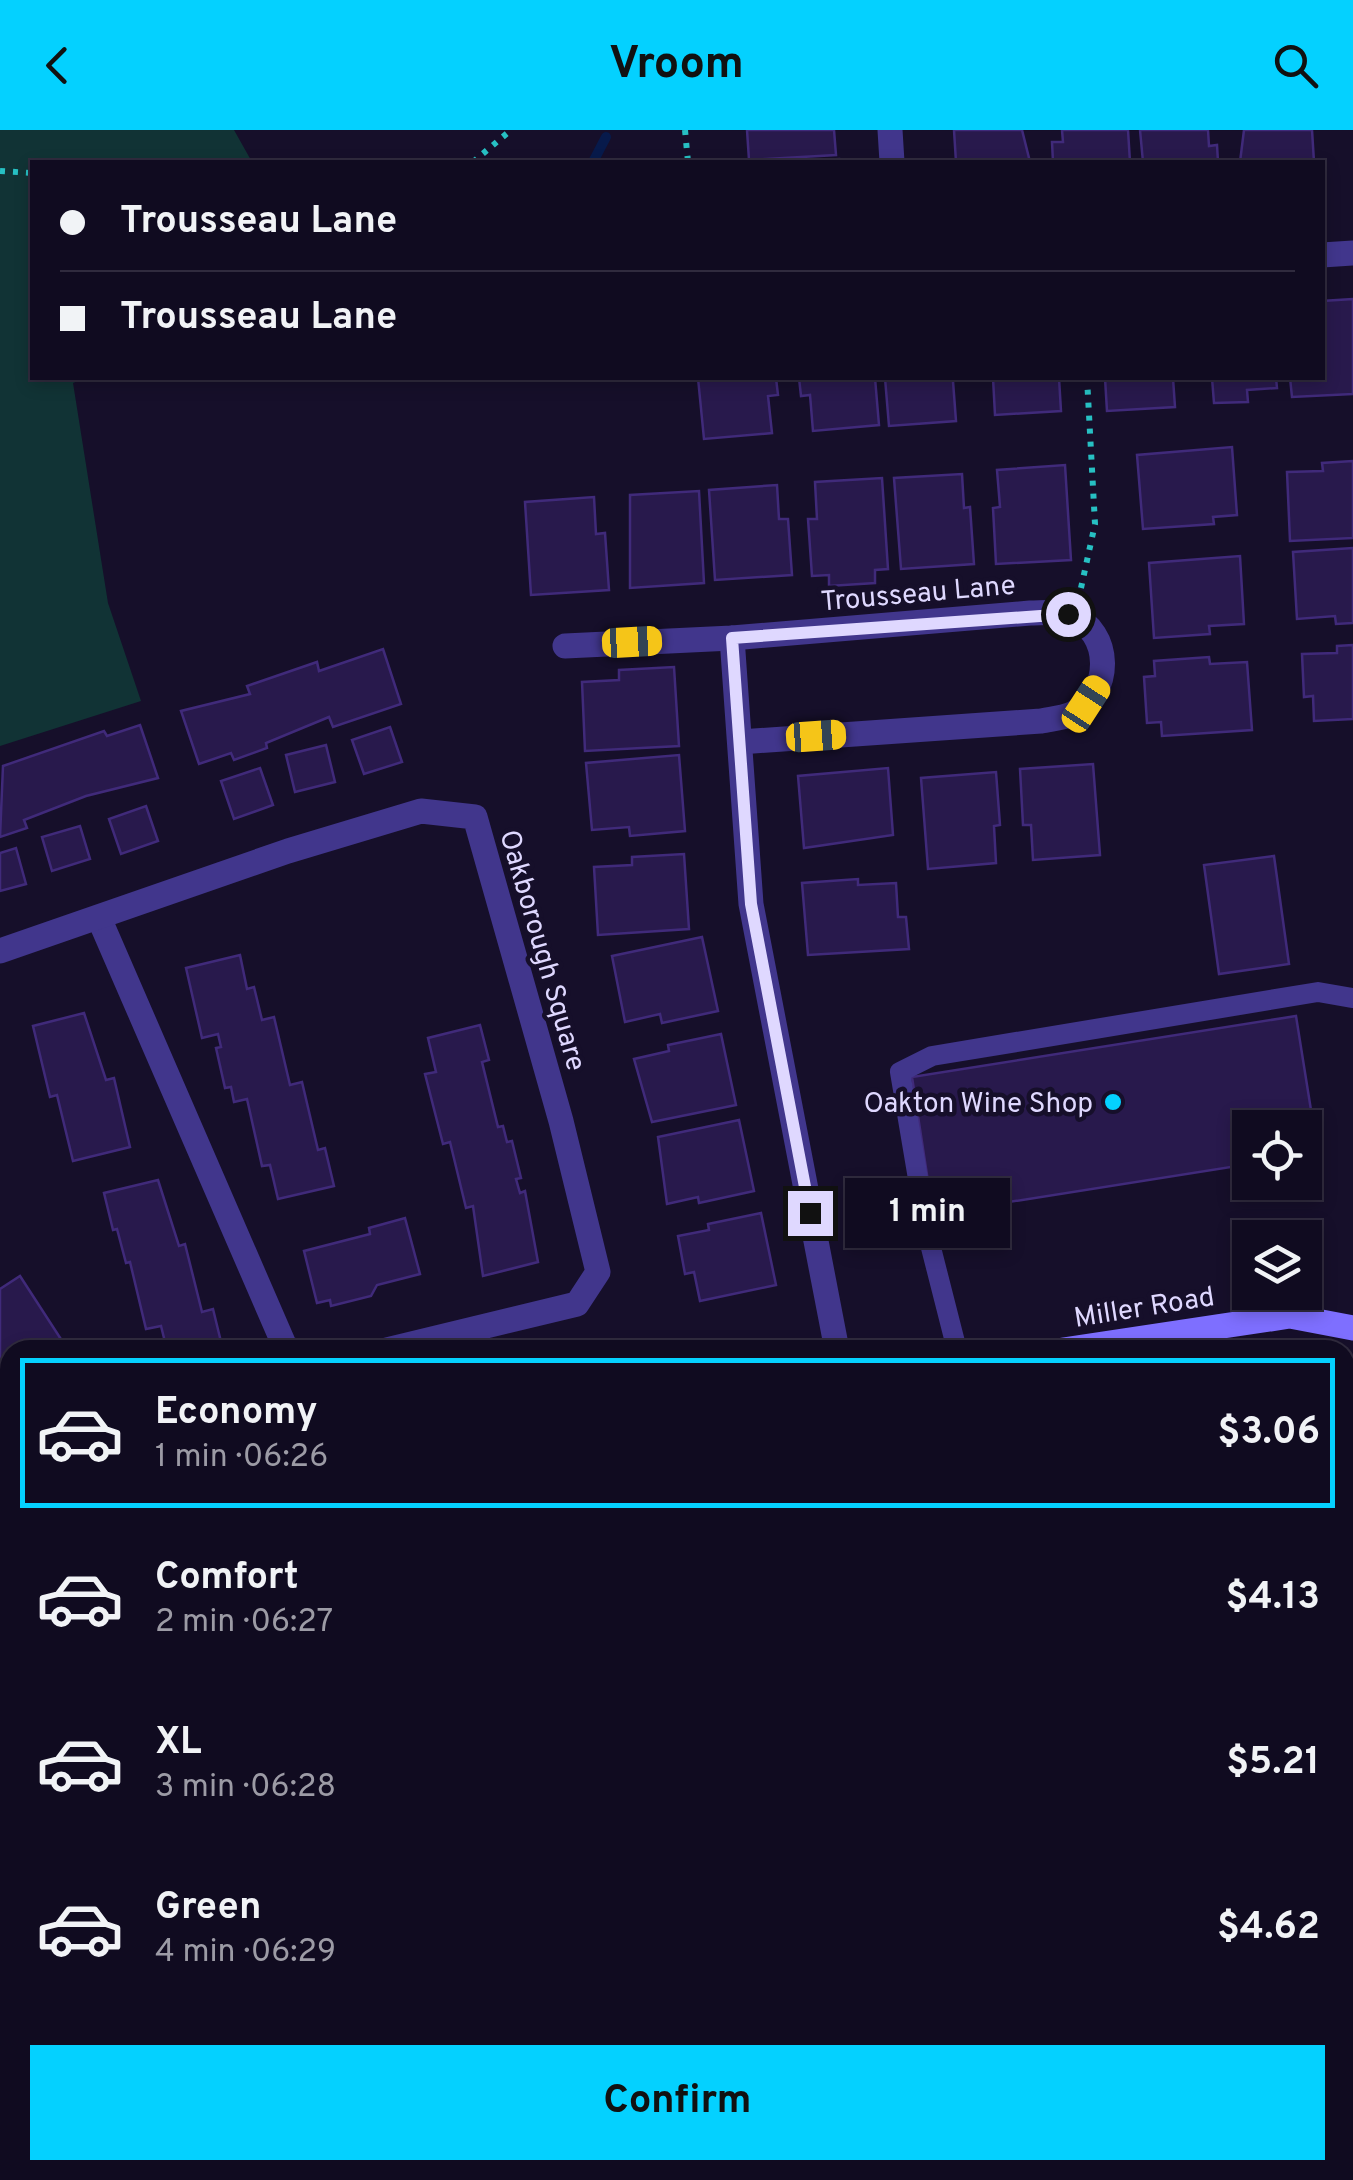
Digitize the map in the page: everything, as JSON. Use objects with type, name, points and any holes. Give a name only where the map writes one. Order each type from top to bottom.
[{"type":"street","points":[[890,130],[892,160]]},
{"type":"street","points":[[1325,255],[1353,253]]},
{"type":"street","name":"Trousseau Lane","points":[[564,646],[1068,614],[1095,630],[1102,648],[1103,677],[1086,704],[1071,714],[1041,721],[740,742]]},
{"type":"street","points":[[732,638],[751,904],[835,1340]]},
{"type":"street","name":"Oakborough Square","points":[[0,951],[288,851],[422,811],[476,818],[561,1121],[598,1272],[577,1304],[471,1340]]},
{"type":"street","points":[[99,918],[282,1340]]},
{"type":"street","name":"Miller Road","points":[[1130,1340],[1290,1316],[1353,1328]]},
{"type":"lane","points":[[955,1340],[935,1260],[900,1072],[932,1056],[1318,992],[1352,998]]},
{"type":"path","points":[[475,160],[511,130]]},
{"type":"path","points":[[685,130],[688,160]]},
{"type":"path","points":[[0,170],[30,173]]},
{"type":"path","points":[[1081,588],[1095,524],[1087,380]]},
{"type":"green space","points":[[0,130],[234,130],[251,160],[30,160],[30,380],[80,380],[73,383],[108,603],[141,701],[0,746]]},
{"type":"building","points":[[747,130],[834,130],[836,155],[749,160]]},
{"type":"building","points":[[954,130],[1022,130],[1030,160],[956,160]]},
{"type":"building","points":[[1062,130],[1128,130],[1130,160],[1053,160],[1052,142],[1063,142]]},
{"type":"building","points":[[1140,130],[1208,130],[1209,146],[1217,145],[1218,160],[1143,160]]},
{"type":"building","points":[[1244,130],[1312,130],[1314,160],[1240,160]]},
{"type":"building","points":[[1353,299],[1353,394],[1292,397],[1290,380],[1325,380],[1325,301]]},
{"type":"building","points":[[698,380],[776,380],[778,395],[768,396],[772,433],[704,439]]},
{"type":"building","points":[[799,380],[875,380],[879,425],[813,431],[810,395],[801,396]]},
{"type":"building","points":[[885,380],[956,380],[956,421],[889,426]]},
{"type":"building","points":[[993,380],[1059,380],[1061,411],[995,415]]},
{"type":"building","points":[[1105,380],[1173,380],[1175,407],[1107,411]]},
{"type":"building","points":[[1212,380],[1276,380],[1277,388],[1247,390],[1248,402],[1214,403]]},
{"type":"building","points":[[1232,447],[1237,515],[1213,517],[1214,524],[1143,529],[1137,455]]},
{"type":"building","points":[[1353,461],[1353,538],[1290,541],[1287,472],[1323,471],[1322,463]]},
{"type":"building","points":[[1065,465],[1071,560],[996,564],[993,508],[1000,507],[997,470]]},
{"type":"building","points":[[962,474],[964,508],[970,507],[974,564],[901,569],[894,478]]},
{"type":"building","points":[[882,478],[888,569],[875,570],[875,583],[829,586],[829,575],[812,576],[808,519],[817,519],[815,482]]},
{"type":"building","points":[[777,485],[779,519],[788,519],[792,575],[715,580],[709,490]]},
{"type":"building","points":[[699,491],[704,583],[630,588],[630,495]]},
{"type":"building","points":[[594,497],[596,534],[605,533],[609,590],[531,595],[525,502]]},
{"type":"building","points":[[1353,548],[1353,623],[1336,624],[1335,616],[1297,619],[1293,552]]},
{"type":"building","points":[[1240,556],[1244,624],[1209,626],[1210,634],[1154,638],[1149,563]]},
{"type":"building","points":[[1353,645],[1353,719],[1314,721],[1313,696],[1304,697],[1302,654],[1337,653],[1337,646]]},
{"type":"building","points":[[383,649],[401,704],[333,727],[329,717],[234,760],[231,753],[199,764],[181,711],[250,694],[247,686],[317,662],[319,671]]},
{"type":"building","points":[[1209,657],[1210,664],[1247,662],[1252,730],[1162,736],[1161,722],[1147,723],[1144,677],[1155,676],[1154,661]]},
{"type":"building","points":[[674,667],[679,746],[585,751],[582,682],[619,680],[619,670]]},
{"type":"building","points":[[140,725],[158,778],[86,796],[24,820],[27,828],[0,837],[3,766],[104,731],[107,736]]},
{"type":"building","points":[[390,727],[402,762],[364,774],[352,740]]},
{"type":"building","points":[[326,745],[335,782],[295,792],[286,755]]},
{"type":"building","points":[[679,755],[685,831],[630,836],[629,827],[592,830],[586,763]]},
{"type":"building","points":[[1093,764],[1100,855],[1033,860],[1031,825],[1023,825],[1020,769]]},
{"type":"building","points":[[260,768],[273,805],[234,819],[221,781]]},
{"type":"building","points":[[888,768],[893,835],[804,848],[798,776]]},
{"type":"building","points":[[996,772],[1000,825],[994,826],[996,863],[928,869],[921,778]]},
{"type":"building","points":[[146,806],[158,841],[121,854],[109,819]]},
{"type":"building","points":[[80,826],[90,859],[52,871],[42,837]]},
{"type":"building","points":[[16,848],[26,884],[0,891],[0,853]]},
{"type":"building","points":[[684,854],[689,929],[598,935],[594,867],[632,865],[632,857]]},
{"type":"building","points":[[1274,856],[1289,964],[1219,974],[1204,865]]},
{"type":"building","points":[[858,879],[858,885],[896,883],[898,917],[906,917],[909,949],[808,955],[802,883]]},
{"type":"building","points":[[702,937],[718,1011],[662,1023],[660,1014],[625,1022],[612,956]]},
{"type":"building","points":[[240,955],[247,989],[254,987],[262,1020],[274,1017],[290,1085],[302,1082],[318,1150],[325,1148],[334,1186],[278,1199],[270,1165],[262,1166],[247,1099],[234,1102],[231,1087],[225,1088],[216,1048],[221,1047],[218,1034],[202,1038],[186,968]]},
{"type":"building","points":[[84,1013],[106,1080],[114,1078],[130,1147],[73,1161],[57,1095],[50,1097],[33,1026]]},
{"type":"building","name":"Oakton Wine Shop","points":[[1296,1016],[1311,1110],[1232,1110],[1232,1167],[933,1214],[912,1077]]},
{"type":"building","points":[[480,1025],[489,1060],[482,1062],[498,1127],[503,1126],[507,1142],[512,1141],[521,1178],[516,1179],[520,1193],[525,1191],[538,1262],[483,1276],[473,1206],[466,1208],[450,1142],[443,1144],[425,1074],[436,1072],[428,1038]]},
{"type":"building","points":[[721,1034],[736,1105],[652,1122],[634,1059],[669,1051],[668,1045]]},
{"type":"building","points":[[739,1120],[754,1191],[699,1203],[698,1197],[667,1204],[658,1137]]},
{"type":"building","points":[[158,1180],[179,1246],[185,1244],[202,1312],[213,1309],[221,1340],[164,1340],[161,1326],[146,1329],[130,1262],[126,1263],[117,1229],[113,1230],[104,1193]]},
{"type":"building","points":[[761,1213],[776,1285],[700,1301],[694,1272],[685,1274],[678,1236],[709,1230],[708,1224]]},
{"type":"building","points":[[405,1218],[420,1274],[377,1285],[371,1296],[331,1306],[330,1300],[317,1303],[304,1251],[370,1234],[369,1228]]},
{"type":"building","points":[[20,1276],[62,1340],[0,1340],[0,1289]]},
{"type":"waterway","points":[[594,160],[606,137]]},
{"type":"place","name":"Oakton Wine Shop","points":[[1113,1102]]},
{"type":"route","points":[[810,1213],[751,904],[732,638],[1030,613],[1068,614]]}]
